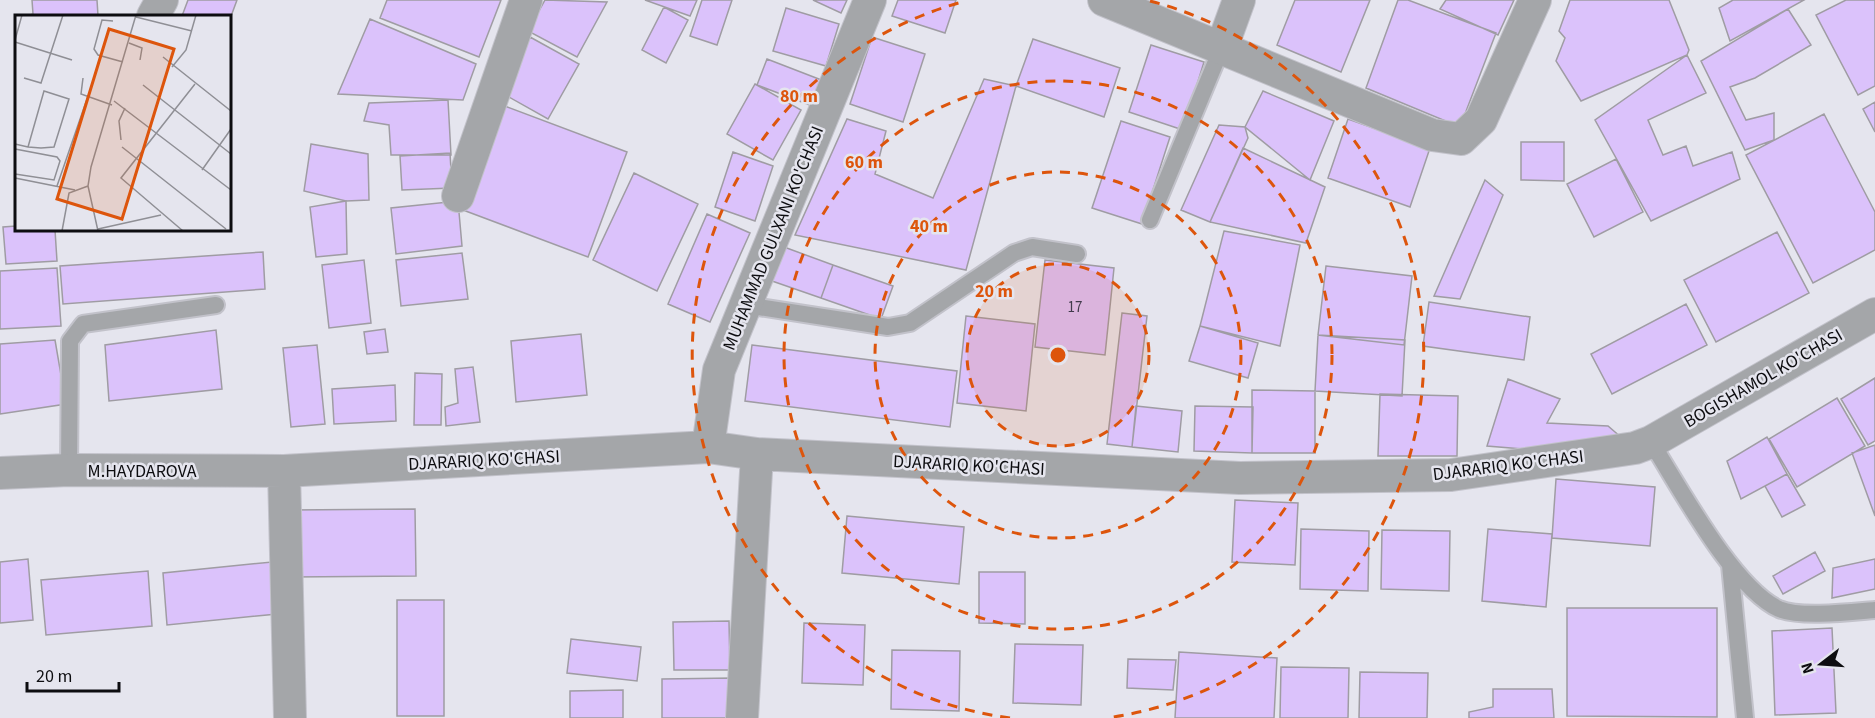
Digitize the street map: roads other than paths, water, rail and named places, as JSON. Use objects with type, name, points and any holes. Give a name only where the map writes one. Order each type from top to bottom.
[{"type":"street","points":[[154,15],[162,0]]},
{"type":"street","points":[[458,196],[526,0]]},
{"type":"street","name":"MUHAMMAD GULXANI KO'CHASI","points":[[708,447],[719,370],[870,0]]},
{"type":"street","points":[[1104,0],[1432,135],[1461,139],[1481,120],[1535,0]]},
{"type":"street","points":[[1222,47],[1239,0]]},
{"type":"street","name":"BOGISHAMOL KO'CHASI","points":[[1651,442],[1875,314]]},
{"type":"street","name":"DJARARIQ KO'CHASI","points":[[284,471],[708,447],[757,454],[1264,478],[1451,475],[1635,448],[1651,442]]},
{"type":"street","points":[[742,718],[757,454]]},
{"type":"street","name":"M.HAYDAROVA","points":[[0,473],[69,470],[284,471]]},
{"type":"street","points":[[284,471],[290,718]]},
{"type":"lane","points":[[1150,220],[1222,47]]},
{"type":"lane","points":[[746,305],[888,327],[910,322],[1014,253],[1032,247],[1077,255]]},
{"type":"lane","points":[[69,470],[70,341],[83,324],[216,306]]},
{"type":"lane","points":[[1651,442],[1730,565],[1750,588],[1780,609],[1824,614],[1875,610]]},
{"type":"lane","points":[[1730,565],[1745,718]]}]
